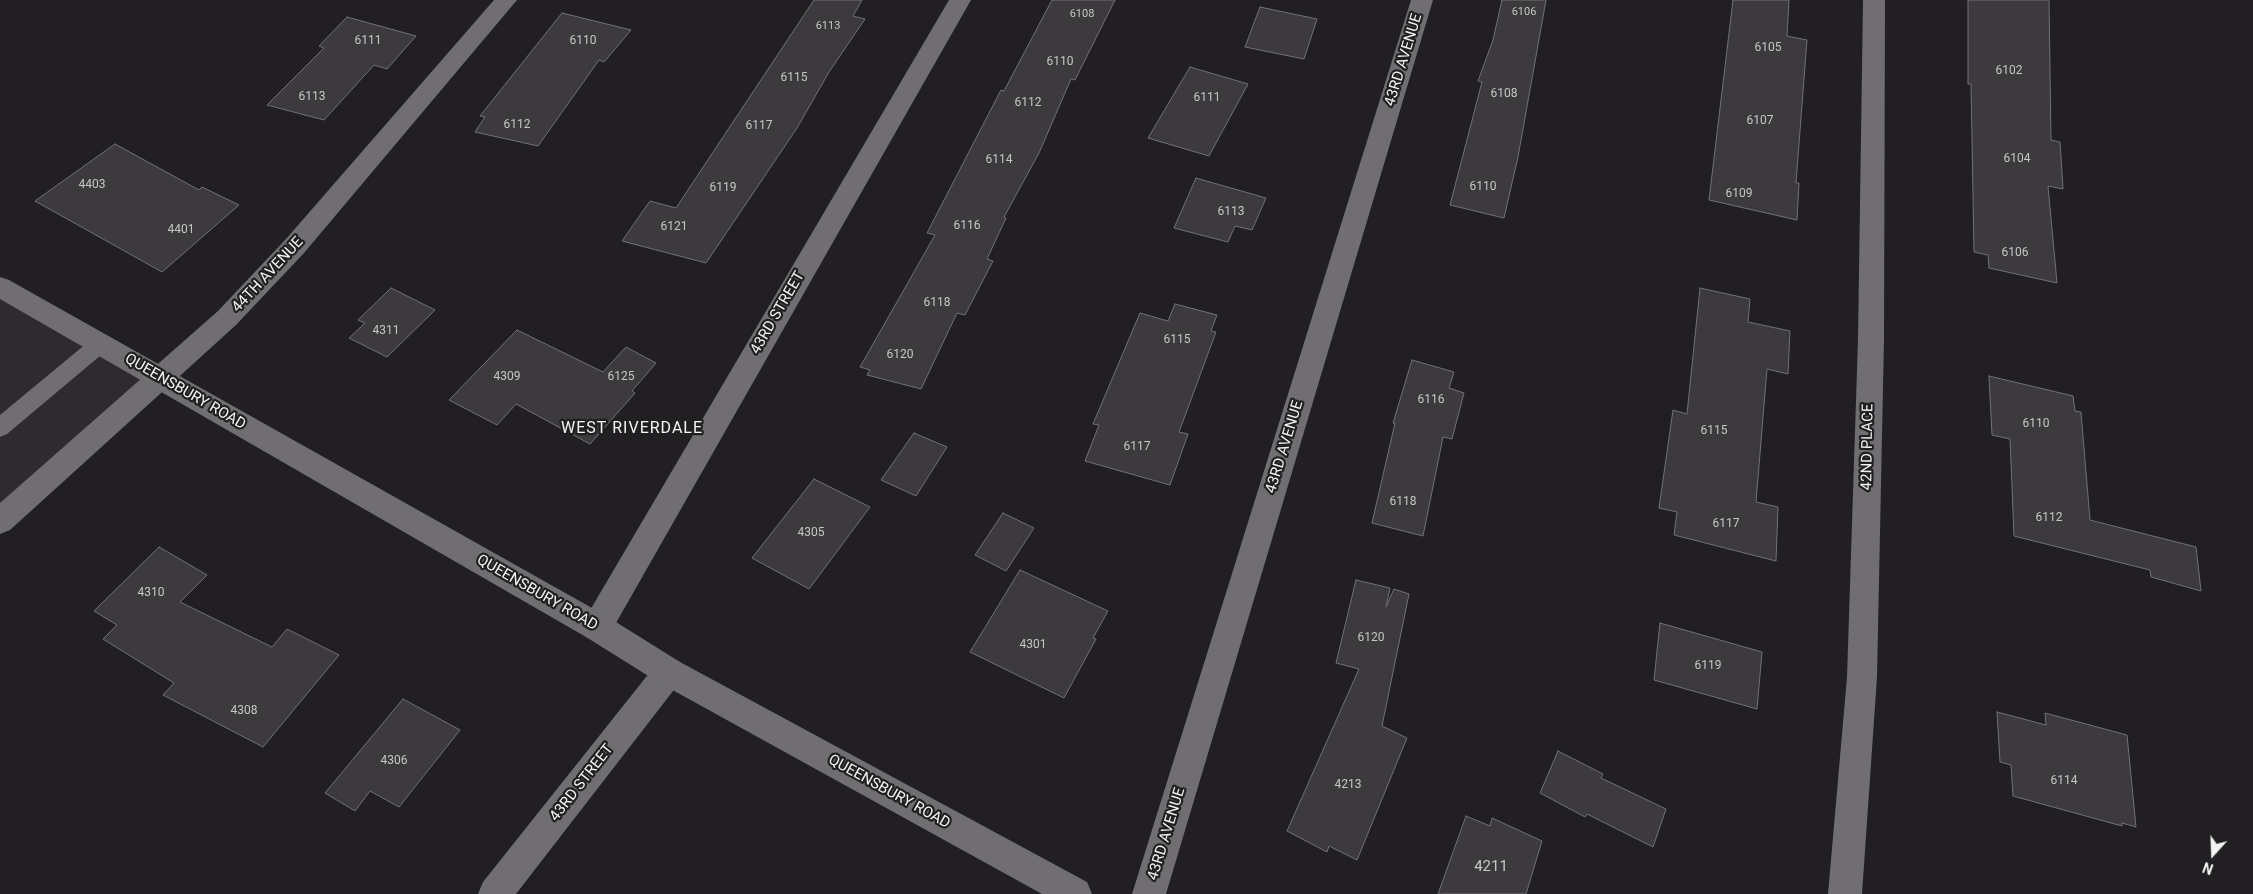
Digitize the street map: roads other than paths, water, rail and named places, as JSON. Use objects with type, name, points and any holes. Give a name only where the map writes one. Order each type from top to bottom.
[{"type":"street","name":"44TH AVENUE","points":[[0,521],[227,318],[295,246],[506,0]]},
{"type":"street","name":"43RD STREET","points":[[597,627],[960,0]]},
{"type":"street","name":"43RD AVENUE","points":[[1149,894],[1422,0]]},
{"type":"street","name":"42ND PLACE","points":[[1845,894],[1862,677],[1870,339],[1874,0]]},
{"type":"street","name":"QUEENSBURY ROAD","points":[[0,287],[597,627],[669,672],[1075,894]]},
{"type":"street","name":"43RD STREET","points":[[495,894],[669,672]]},
{"type":"lane","points":[[0,428],[100,344]]},
{"type":"district","name":"WEST RIVERDALE","points":[[632,429]]}]
